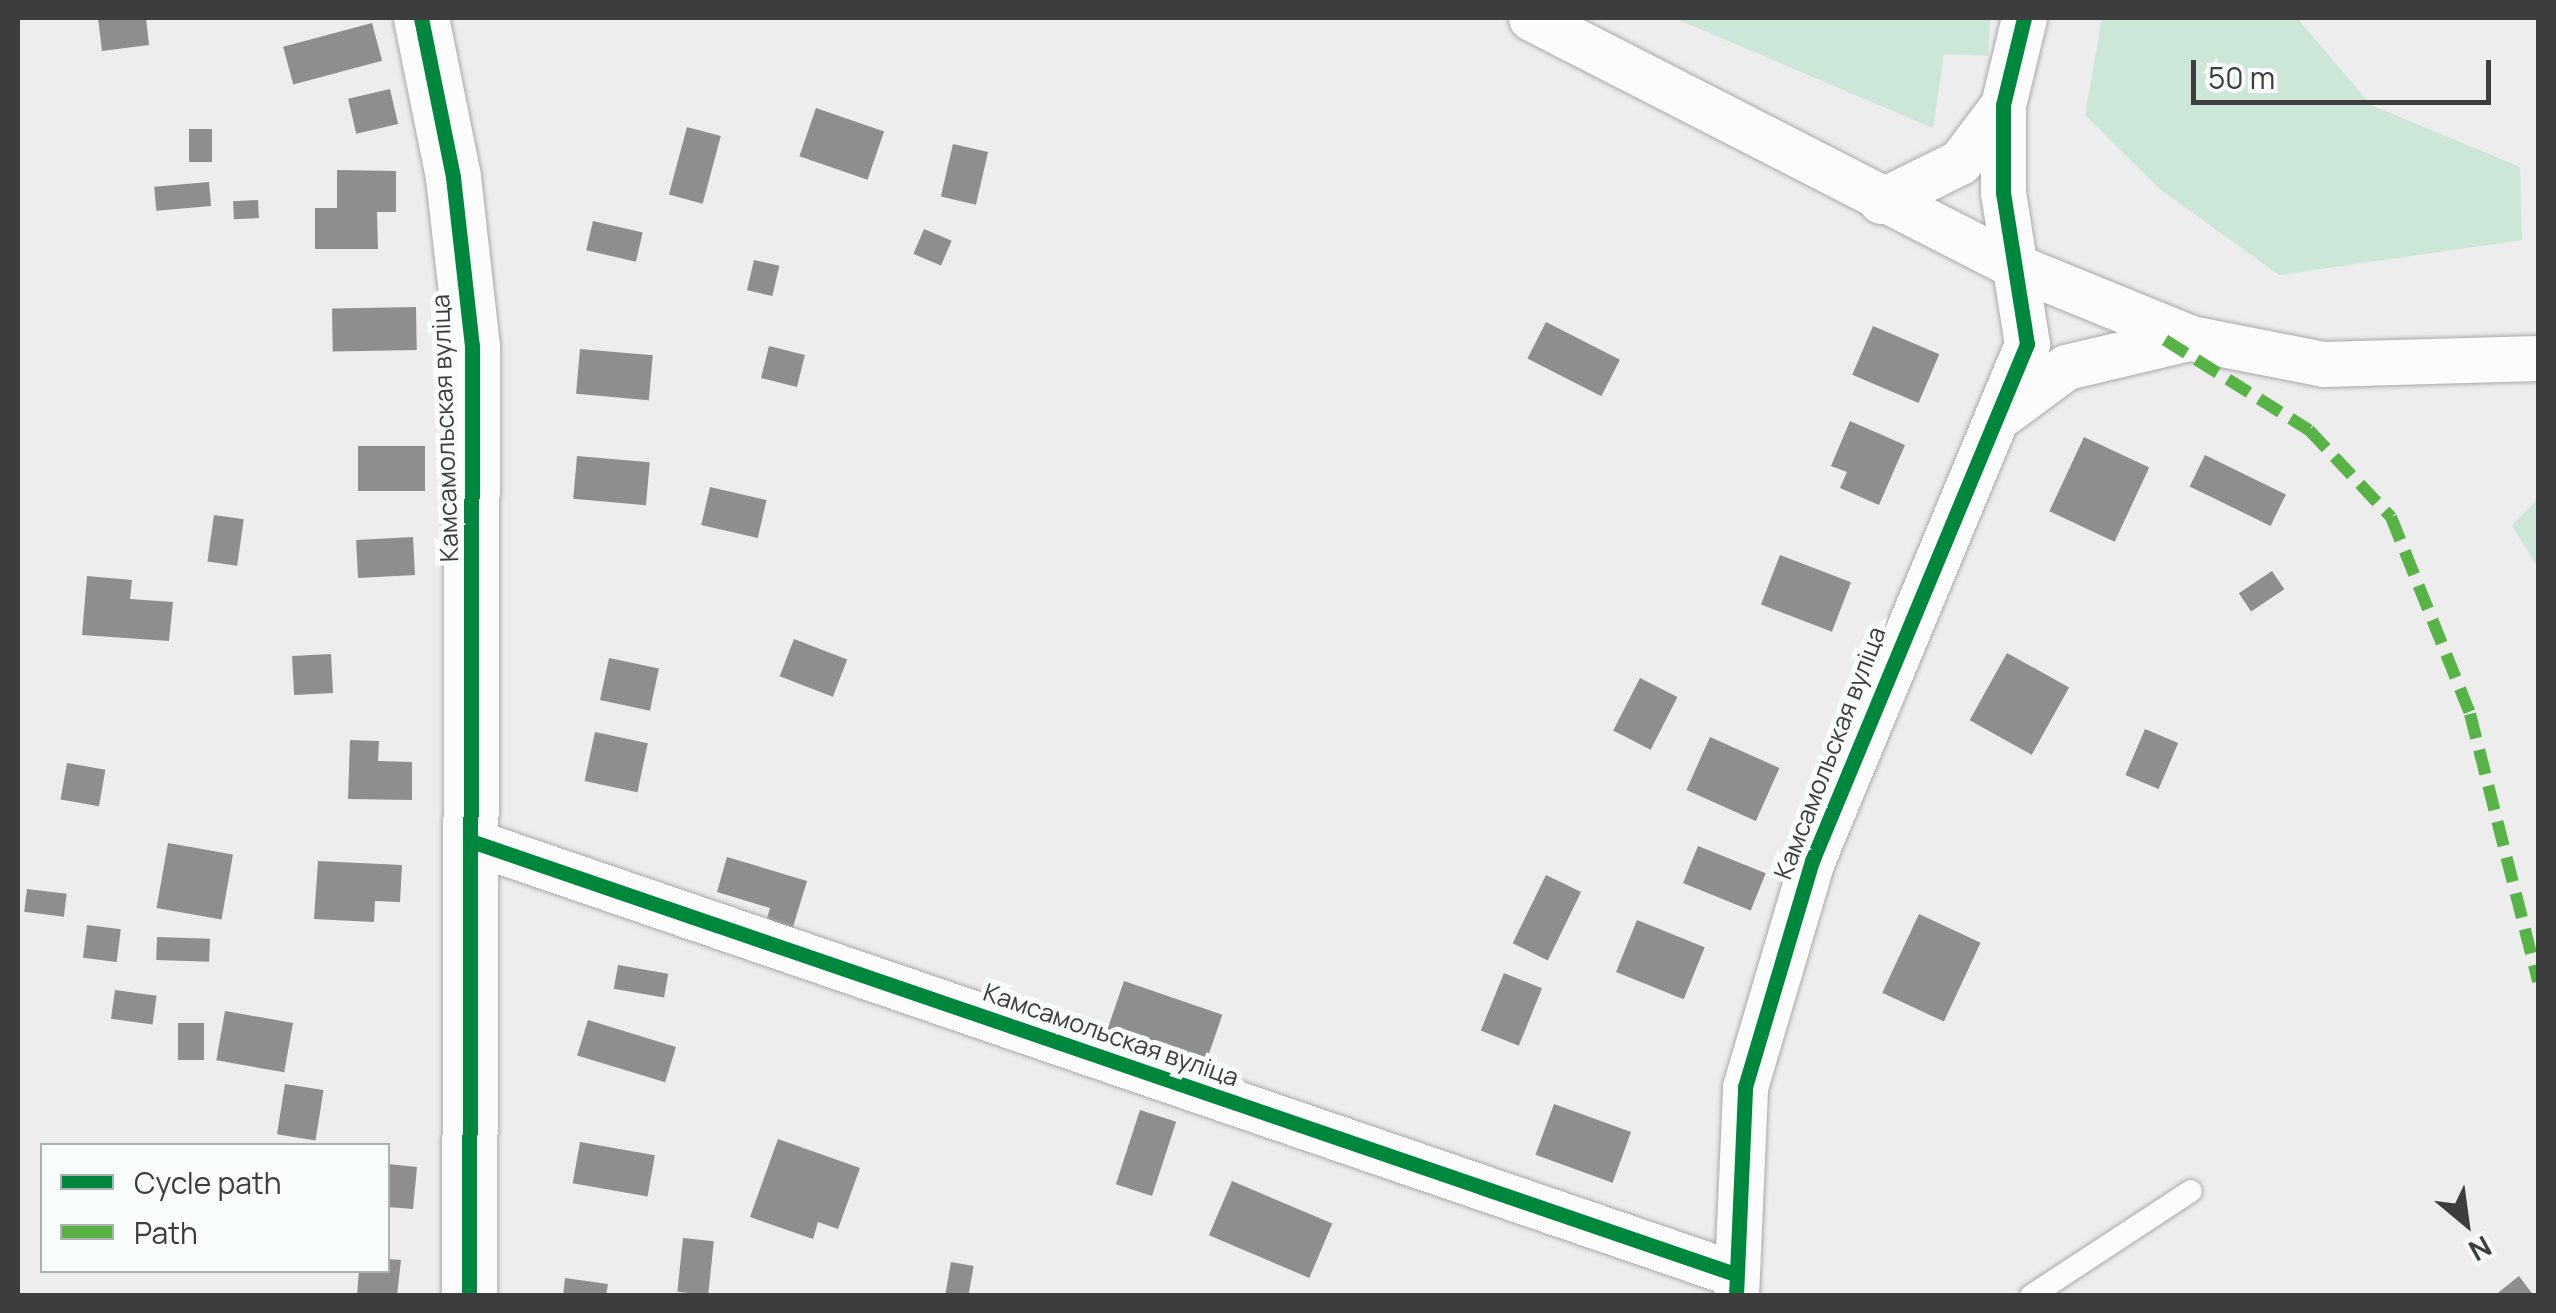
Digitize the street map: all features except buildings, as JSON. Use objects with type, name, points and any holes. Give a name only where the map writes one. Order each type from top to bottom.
[{"type":"street","name":"Камсамольская вуліца","points":[[421,18],[472,346],[469,1296]]},
{"type":"street","points":[[1530,18],[1881,201],[2017,267],[2191,338],[2324,364],[2538,358]]},
{"type":"street","points":[[1881,201],[1960,162],[2004,105],[2024,18]]},
{"type":"street","name":"Камсамольская вуліца","points":[[471,842],[1735,1285],[1745,1087],[1812,861],[2027,344],[2004,193],[2004,105]]},
{"type":"street","points":[[1996,420],[2066,367],[2108,350],[2191,338]]},
{"type":"lane","points":[[2031,1296],[2192,1191]]},
{"type":"green space","points":[[1674,18],[1990,18],[1988,56],[1944,54],[1933,128]]},
{"type":"green space","points":[[2102,18],[2297,18],[2371,105],[2520,167],[2522,240],[2279,275],[2161,190],[2085,115]]},
{"type":"green space","points":[[2538,499],[2538,568],[2512,525]]},
{"type":"marked path","points":[[2165,340],[2309,430],[2391,517],[2470,714],[2538,981]]},
{"type":"cycle path","points":[[421,18],[453,177],[472,346],[469,1296]]},
{"type":"cycle path","points":[[1736,1296],[1745,1087],[1812,861],[2027,344],[2003,193],[2003,105],[2024,18]]},
{"type":"cycle path","points":[[471,841],[1735,1274]]}]
